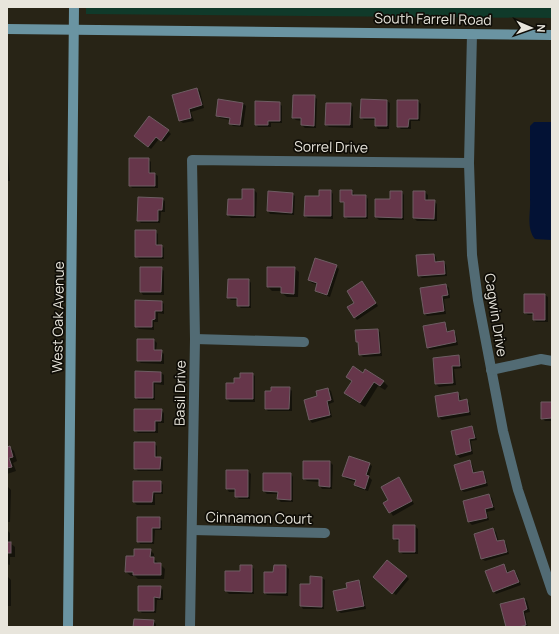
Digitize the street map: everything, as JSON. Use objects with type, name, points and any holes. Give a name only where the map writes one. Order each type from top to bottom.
[{"type":"street","name":"West Oak Avenue","points":[[68,627],[75,29],[74,7]]},
{"type":"street","name":"South Farrell Road","points":[[7,29],[552,35]]},
{"type":"street","name":"Cagwin Drive","points":[[472,34],[469,163],[472,255],[478,300],[503,431],[518,490],[552,591]]},
{"type":"street","name":"Sorrel Drive","points":[[192,160],[469,163]]},
{"type":"street","name":"Basil Drive","points":[[190,627],[195,339],[192,160]]},
{"type":"street","points":[[195,339],[304,342]]},
{"type":"street","points":[[491,370],[541,359],[552,361]]},
{"type":"street","name":"Cinnamon Court","points":[[192,530],[325,533]]},
{"type":"green space","points":[[86,7],[552,7],[552,18],[86,14]]},
{"type":"water","points":[[534,122],[552,122],[552,240],[535,239],[532,235],[530,225],[530,126]]},
{"type":"building","points":[[197,88],[202,105],[189,109],[191,118],[179,121],[172,95]]},
{"type":"building","points":[[293,95],[315,95],[314,126],[301,125],[301,118],[292,118]]},
{"type":"building","points":[[218,99],[243,103],[240,125],[229,124],[230,118],[216,116]]},
{"type":"building","points":[[361,99],[387,100],[387,126],[375,126],[375,118],[360,118]]},
{"type":"building","points":[[397,100],[418,100],[418,119],[409,119],[408,127],[397,127]]},
{"type":"building","points":[[255,101],[280,102],[280,121],[268,121],[268,125],[255,125]]},
{"type":"building","points":[[326,103],[351,103],[350,125],[325,125]]},
{"type":"building","points":[[149,116],[169,130],[161,141],[156,137],[148,147],[134,136]]},
{"type":"building","points":[[129,158],[149,158],[149,173],[155,173],[155,186],[129,186]]},
{"type":"building","points":[[242,189],[254,189],[254,216],[227,215],[228,199],[242,199]]},
{"type":"building","points":[[319,190],[331,190],[331,216],[304,216],[305,196],[319,196]]},
{"type":"building","points":[[340,190],[352,190],[352,195],[366,195],[366,217],[344,217],[344,202],[340,202]]},
{"type":"building","points":[[268,191],[293,193],[292,213],[267,211]]},
{"type":"building","points":[[390,191],[402,191],[402,218],[375,217],[375,199],[390,199]]},
{"type":"building","points":[[413,191],[425,191],[425,200],[435,200],[434,219],[413,218]]},
{"type":"building","points":[[138,197],[163,198],[162,210],[158,210],[158,221],[137,221]]},
{"type":"building","points":[[135,230],[156,230],[156,245],[162,245],[162,257],[135,257]]},
{"type":"building","points":[[434,254],[435,262],[444,261],[445,274],[418,276],[416,255]]},
{"type":"building","points":[[315,258],[337,265],[327,295],[315,291],[317,283],[308,280]]},
{"type":"building","points":[[140,267],[162,267],[161,292],[140,292]]},
{"type":"building","points":[[267,267],[295,267],[294,294],[281,293],[281,287],[267,287]]},
{"type":"building","points":[[228,279],[249,279],[249,306],[237,306],[237,298],[227,298]]},
{"type":"building","points":[[362,281],[376,303],[354,318],[347,307],[354,303],[347,291]]},
{"type":"building","points":[[446,284],[448,295],[442,296],[444,311],[424,314],[420,288]]},
{"type":"building","points":[[524,294],[545,294],[545,320],[533,320],[533,313],[524,313]]},
{"type":"building","points":[[135,300],[162,301],[162,311],[155,311],[155,319],[152,320],[152,327],[135,327]]},
{"type":"building","points":[[445,322],[447,332],[454,330],[456,342],[427,348],[423,326]]},
{"type":"building","points":[[378,329],[380,353],[359,355],[355,330]]},
{"type":"building","points":[[137,339],[154,339],[154,350],[162,350],[161,361],[137,361]]},
{"type":"building","points":[[459,355],[460,366],[452,366],[453,383],[435,384],[433,358]]},
{"type":"building","points":[[353,366],[363,373],[365,369],[384,381],[380,386],[374,382],[360,403],[344,393],[352,381],[346,377]]},
{"type":"building","points":[[135,371],[161,372],[161,382],[153,382],[153,398],[135,398]]},
{"type":"building","points":[[240,373],[253,373],[253,399],[226,399],[226,383],[234,383],[234,378],[240,378]]},
{"type":"building","points":[[271,387],[290,387],[289,409],[265,409],[265,391],[271,391]]},
{"type":"building","points":[[328,388],[331,400],[327,401],[330,415],[309,420],[304,400],[317,396],[316,391]]},
{"type":"building","points":[[458,392],[459,401],[467,399],[469,412],[438,417],[435,396]]},
{"type":"building","points":[[541,402],[552,402],[552,418],[541,419]]},
{"type":"building","points":[[134,409],[162,409],[161,421],[155,421],[155,431],[134,431]]},
{"type":"building","points":[[472,426],[475,438],[469,439],[471,451],[456,455],[451,431]]},
{"type":"building","points":[[134,442],[155,442],[155,457],[161,457],[160,469],[134,469]]},
{"type":"building","points":[[10,446],[13,457],[9,458],[12,467],[7,468],[7,447]]},
{"type":"building","points":[[349,456],[370,463],[366,475],[369,476],[365,489],[354,485],[356,480],[342,476]]},
{"type":"building","points":[[470,460],[473,473],[483,471],[486,483],[461,490],[454,465]]},
{"type":"building","points":[[303,461],[330,461],[330,487],[319,486],[319,479],[303,479]]},
{"type":"building","points":[[226,470],[248,470],[248,497],[235,497],[235,489],[226,489]]},
{"type":"building","points":[[263,473],[291,473],[291,500],[277,499],[278,492],[263,491]]},
{"type":"building","points":[[399,477],[412,501],[389,513],[383,503],[388,500],[381,487]]},
{"type":"building","points":[[133,481],[161,481],[161,492],[153,492],[152,502],[133,502]]},
{"type":"building","points":[[489,494],[493,507],[485,509],[487,518],[468,522],[463,501]]},
{"type":"building","points":[[137,517],[160,517],[160,528],[152,528],[152,542],[137,542]]},
{"type":"building","points":[[393,525],[415,525],[415,552],[399,552],[399,539],[393,539]]},
{"type":"building","points":[[493,528],[497,541],[504,540],[507,552],[481,559],[474,534]]},
{"type":"building","points":[[7,542],[11,542],[11,553],[7,553]]},
{"type":"building","points":[[134,549],[151,549],[150,557],[154,557],[154,563],[161,563],[161,575],[133,575],[133,572],[125,572],[126,556],[134,556]]},
{"type":"building","points":[[387,560],[407,576],[392,594],[373,577]]},
{"type":"building","points":[[504,564],[507,573],[514,570],[519,582],[493,592],[485,571]]},
{"type":"building","points":[[240,565],[252,565],[252,592],[225,591],[225,571],[240,571]]},
{"type":"building","points":[[274,565],[286,565],[286,593],[264,593],[264,572],[273,572]]},
{"type":"building","points":[[310,576],[322,577],[322,607],[300,606],[300,584],[310,584]]},
{"type":"building","points":[[359,580],[364,606],[337,611],[333,591],[347,588],[346,583]]},
{"type":"building","points":[[138,586],[161,586],[160,598],[154,597],[154,611],[138,611]]},
{"type":"building","points":[[524,598],[527,609],[523,611],[526,625],[519,627],[506,627],[500,604]]},
{"type":"building","points":[[134,619],[154,620],[153,627],[133,627]]}]
